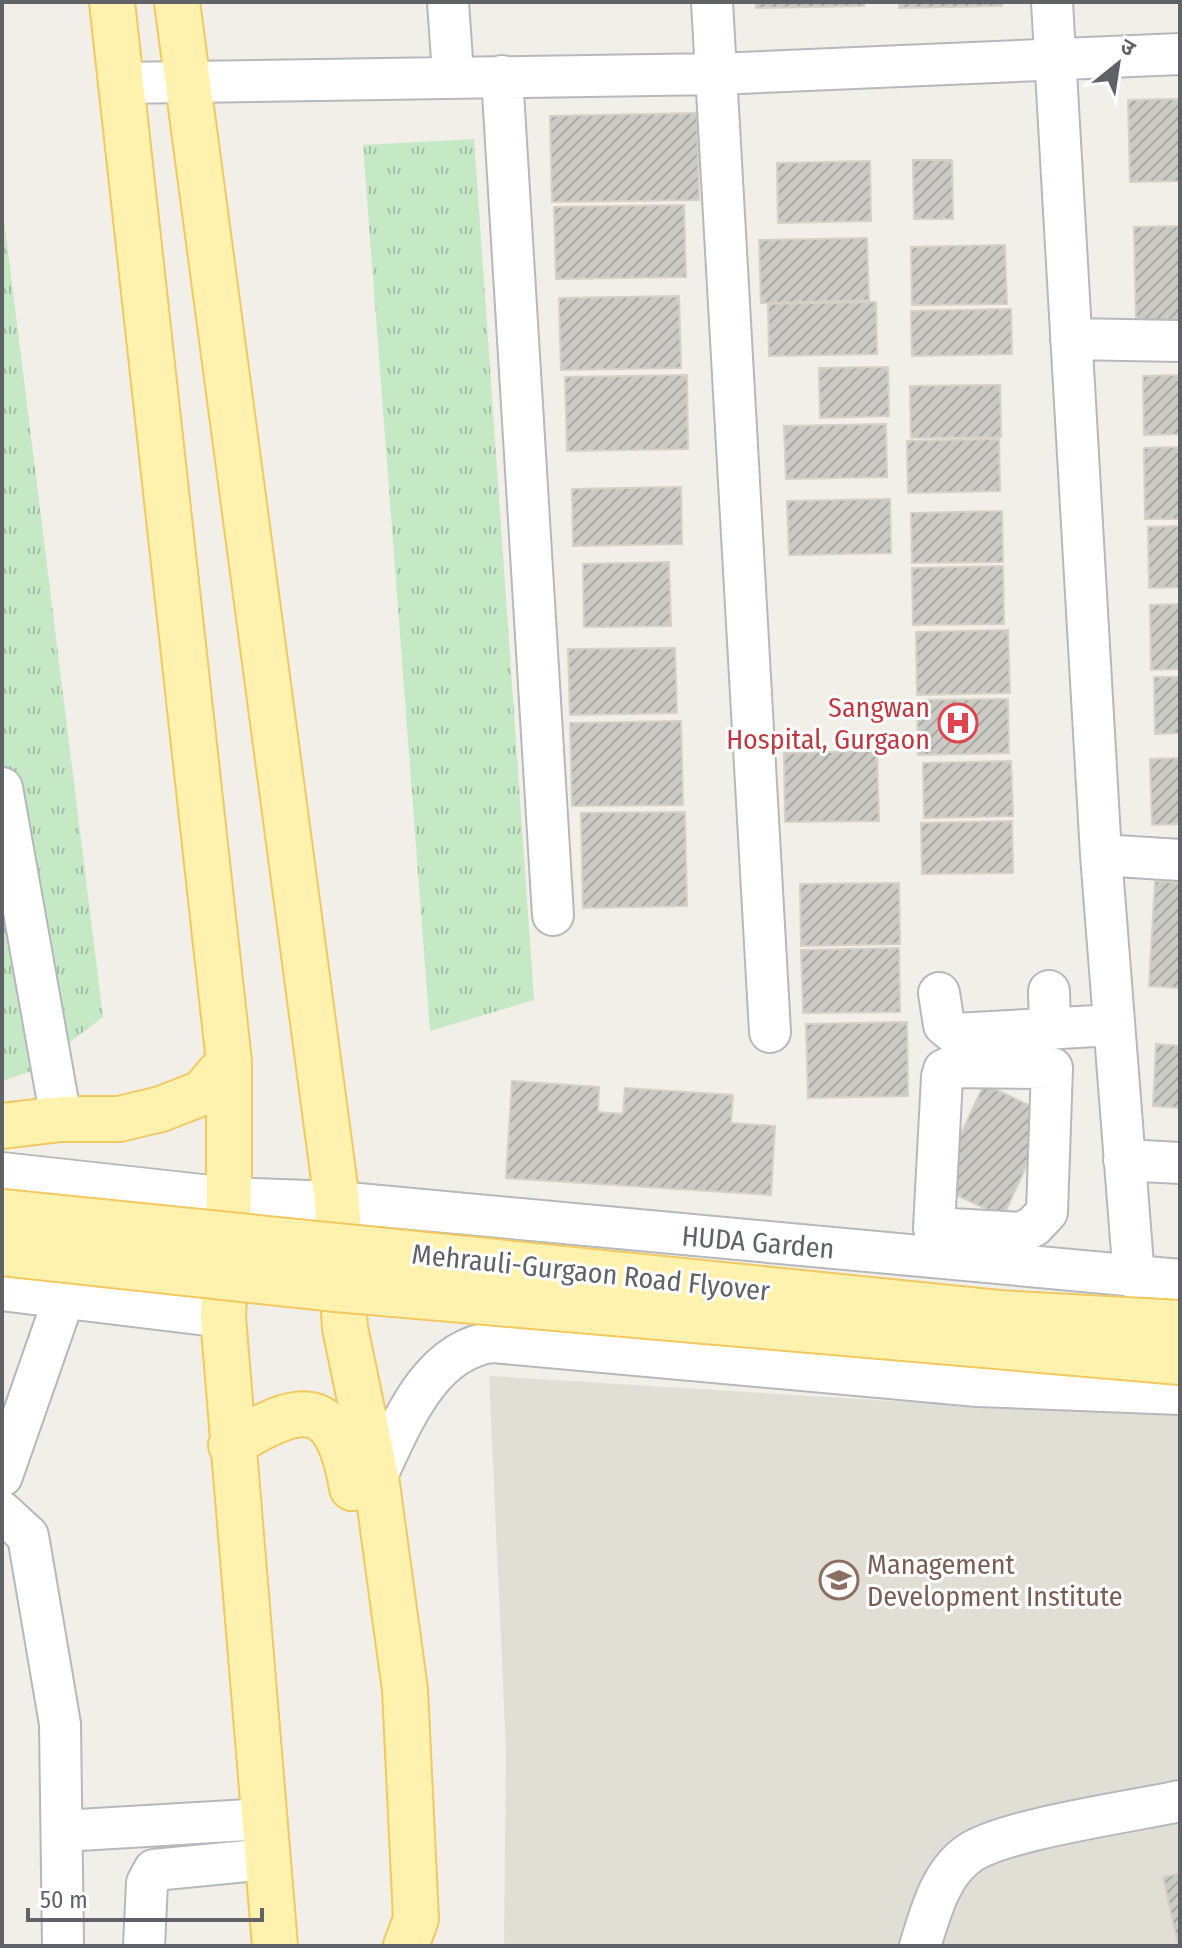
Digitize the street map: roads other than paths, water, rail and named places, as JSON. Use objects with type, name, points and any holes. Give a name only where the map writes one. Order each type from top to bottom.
[{"type":"main road","points":[[112,2],[229,1062],[229,1198],[223,1317],[231,1445],[275,1946]]},
{"type":"main road","points":[[177,2],[337,1202],[345,1328],[376,1477],[405,1690],[414,1937]]},
{"type":"main road","points":[[2,1126],[61,1119],[119,1119],[161,1109],[202,1093],[229,1062]]},
{"type":"main road","name":"Mehrauli-Gurgaon Road Flyover","points":[[2,1212],[999,1313],[1180,1323]]},
{"type":"main road","name":"Mehrauli-Gurgaon Road Flyover","points":[[2,1253],[334,1289],[1180,1362]]},
{"type":"main road","points":[[231,1445],[282,1416],[304,1413],[322,1420],[337,1431],[345,1450],[372,1592],[405,1690]]},
{"type":"street","points":[[448,2],[453,75]]},
{"type":"street","points":[[712,2],[770,1032]]},
{"type":"street","points":[[1052,2],[1101,855],[1134,1278]]},
{"type":"street","points":[[119,83],[453,75],[717,74],[1180,54]]},
{"type":"street","points":[[502,76],[553,915]]},
{"type":"street","points":[[1071,339],[1180,341]]},
{"type":"street","points":[[2,788],[61,1119]]},
{"type":"street","points":[[1101,855],[1180,860]]},
{"type":"street","points":[[939,993],[944,1025],[955,1034],[1050,1010],[1114,1025]]},
{"type":"street","points":[[1047,1212],[1034,1226],[1021,1233],[934,1228],[944,1070],[1052,1068],[1117,1071]]},
{"type":"street","points":[[1046,1268],[1052,1068]]},
{"type":"street","points":[[1124,1160],[1180,1163]]},
{"type":"street","points":[[2,1476],[31,1294],[20,1174]]},
{"type":"street","name":"HUDA Garden","points":[[20,1174],[229,1198],[337,1202],[1180,1280]]},
{"type":"street","points":[[541,1347],[544,1223]]},
{"type":"street","points":[[31,1294],[223,1317]]},
{"type":"street","points":[[376,1477],[416,1398],[445,1364],[475,1344],[541,1347],[978,1386],[1180,1394]]},
{"type":"street","points":[[2,1512],[28,1536],[60,1724],[63,1946]]},
{"type":"street","points":[[920,1946],[946,1877],[968,1854],[1001,1839],[1180,1801]]},
{"type":"street","points":[[62,1831],[266,1839]]},
{"type":"street","points":[[142,1943],[147,1883],[154,1870],[266,1839]]},
{"type":"place","name":"Sangwan Hospital, Gurgaon","points":[[958,723]]},
{"type":"place","name":"Management Development Institute","points":[[839,1580]]}]
